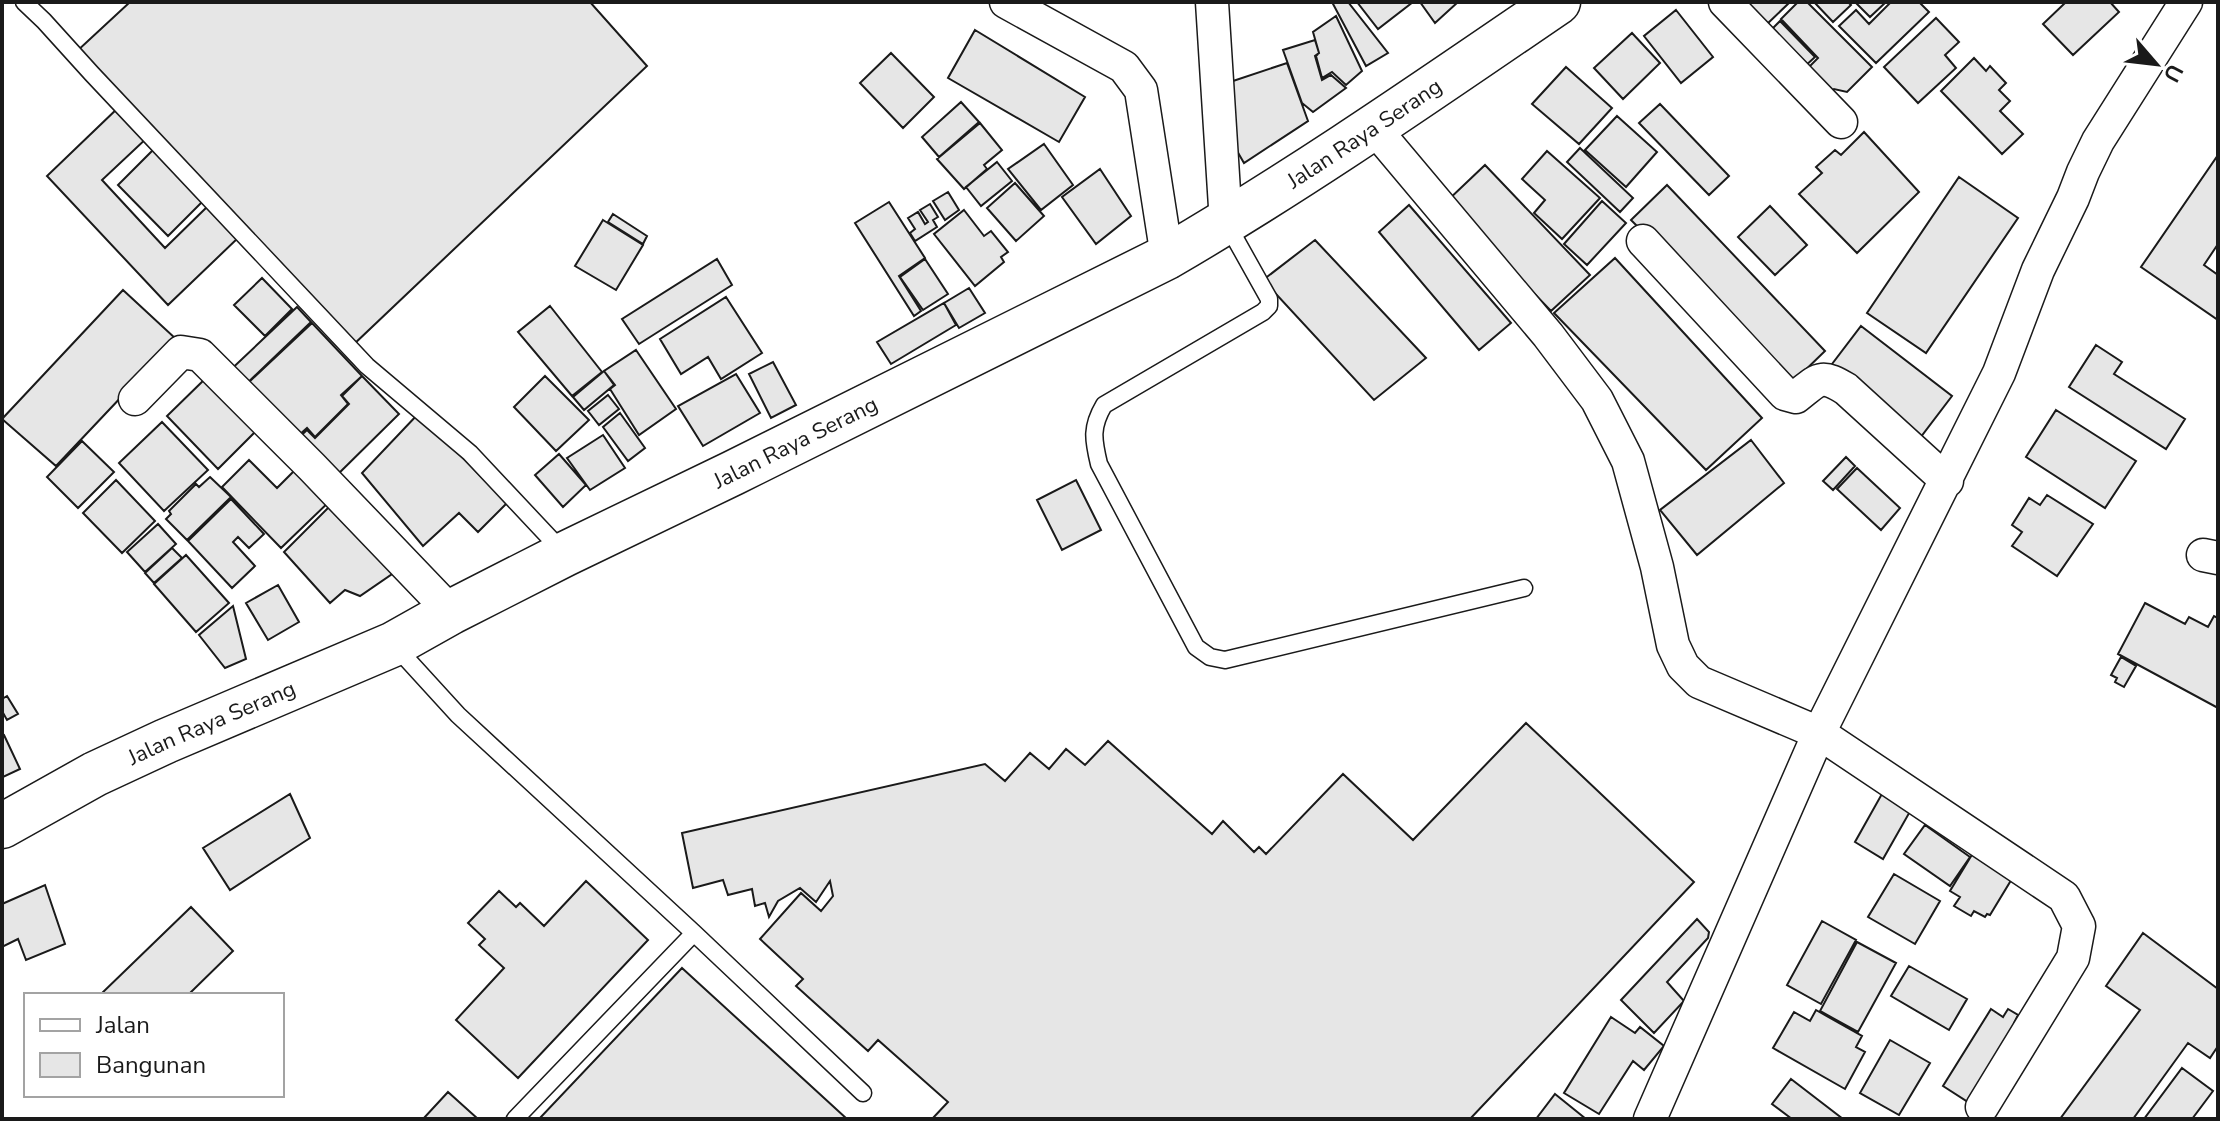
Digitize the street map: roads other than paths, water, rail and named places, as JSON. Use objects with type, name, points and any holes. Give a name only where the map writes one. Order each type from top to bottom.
[{"type":"highway","name":"Jalan Raya Serang","points":[[2,826],[95,774],[166,741],[394,644],[565,554],[761,460],[1167,257],[1374,128],[1558,2]]},
{"type":"street","points":[[1006,2],[1124,67],[1141,90],[1167,257]]},
{"type":"street","points":[[1212,2],[1226,223]]},
{"type":"street","points":[[1725,2],[1841,122]]},
{"type":"street","points":[[1650,1119],[1819,733],[1999,373],[2038,270],[2098,141],[2186,2]]},
{"type":"street","points":[[1374,128],[1548,335],[1597,400],[1628,461],[1657,567],[1673,645],[1683,666],[1699,682],[1819,733],[2064,897],[2079,926],[2073,958],[1982,1107]]},
{"type":"street","points":[[1643,241],[1785,394],[1796,397],[1817,381],[1825,378],[1832,380],[1846,389],[1947,481]]},
{"type":"street","points":[[135,399],[181,352],[200,355],[451,612]]},
{"type":"lane","points":[[24,2],[367,366],[470,453],[565,554]]},
{"type":"lane","points":[[1226,223],[1269,299],[1269,306],[1104,405],[1096,419],[1093,439],[1099,464],[1196,647],[1210,657],[1225,660],[1524,588]]},
{"type":"lane","points":[[394,644],[458,715],[863,1093]]},
{"type":"lane","points":[[515,1119],[694,933]]}]
